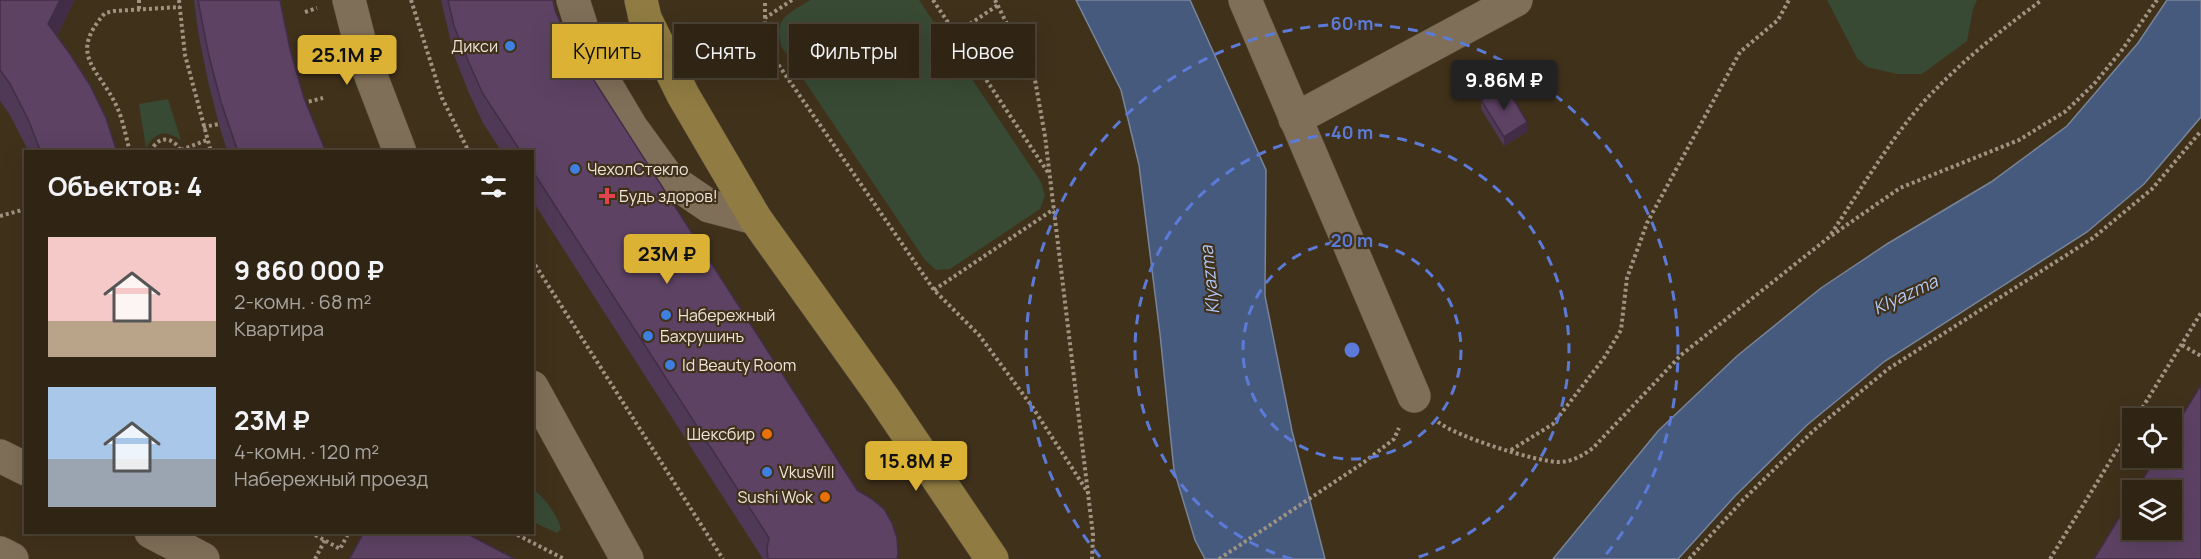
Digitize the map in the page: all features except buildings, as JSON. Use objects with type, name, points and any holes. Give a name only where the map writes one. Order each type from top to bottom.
[{"type":"main road","points":[[640,0],[645,18],[684,95],[755,218],[882,396],[992,559]]},
{"type":"street","points":[[349,0],[363,55],[398,150]]},
{"type":"street","points":[[573,0],[593,63],[631,127],[668,178],[709,206],[755,218]]},
{"type":"street","points":[[1245,0],[1414,396]]},
{"type":"street","points":[[1295,119],[1516,0]]},
{"type":"street","points":[[534,391],[627,559]]},
{"type":"street","points":[[0,456],[24,468]]},
{"type":"street","points":[[155,534],[203,559]]},
{"type":"street","points":[[0,553],[12,559]]},
{"type":"path","points":[[139,0],[139,9]]},
{"type":"path","points":[[179,0],[185,55],[210,150]]},
{"type":"path","points":[[411,0],[442,98],[468,150]]},
{"type":"path","points":[[765,0],[764,44],[934,290],[979,335],[1031,405],[1089,494]]},
{"type":"path","points":[[765,18],[792,0]]},
{"type":"path","points":[[933,0],[949,24]]},
{"type":"path","points":[[995,0],[1035,80],[1050,175],[1089,494],[1093,535],[1092,559]]},
{"type":"path","points":[[1510,451],[1553,424],[1610,349],[1621,330],[1627,278],[1647,223],[1740,52],[1778,20],[1789,0]]},
{"type":"path","points":[[1828,238],[1902,130],[1935,89],[2008,25],[2042,0]]},
{"type":"path","points":[[1219,559],[1363,463],[1394,439],[1414,396],[1430,416],[1445,428],[1467,437],[1539,459],[1559,462],[1575,460],[1593,448],[1681,355],[1828,238],[1900,188],[2019,140],[2066,111],[2094,84],[2122,50],[2157,0]]},
{"type":"path","points":[[970,24],[998,5]]},
{"type":"path","points":[[129,150],[117,107],[89,61],[86,52],[88,43],[105,13],[114,10],[180,7]]},
{"type":"path","points":[[985,78],[1050,175]]},
{"type":"path","points":[[297,104],[323,98]]},
{"type":"path","points":[[203,127],[219,124]]},
{"type":"path","points":[[1689,559],[1743,500],[1813,431],[1888,369],[2093,238],[2152,189],[2201,131]]},
{"type":"path","points":[[152,150],[155,142],[170,139],[177,143],[180,150]]},
{"type":"path","points":[[183,150],[207,140]]},
{"type":"path","points":[[934,290],[1054,209]]},
{"type":"path","points":[[0,216],[24,210]]},
{"type":"path","points":[[534,263],[723,559]]},
{"type":"path","points":[[2142,408],[2201,314]]},
{"type":"path","points":[[2182,345],[2201,356]]},
{"type":"path","points":[[2050,559],[2122,442]]},
{"type":"path","points":[[314,534],[340,549],[348,534]]},
{"type":"path","points":[[516,534],[564,559]]},
{"type":"path","points":[[315,559],[325,540]]},
{"type":"green space","points":[[810,0],[919,0],[935,24],[931,24],[931,78],[971,78],[1041,182],[1045,195],[1040,209],[950,269],[936,270],[925,260],[803,78],[919,78],[919,24],[789,24],[789,58],[781,46],[779,28],[789,13]]},
{"type":"green space","points":[[1827,0],[1977,0],[1967,41],[1922,74],[1897,74],[1867,67],[1857,58]]},
{"type":"green space","points":[[168,99],[181,140],[165,133],[153,138],[146,148],[139,104]]},
{"type":"green space","points":[[534,493],[540,495],[548,504],[557,519],[561,529],[557,533],[534,522]]},
{"type":"water","name":"Klyazma","points":[[1076,0],[1190,0],[1266,170],[1265,296],[1292,431],[1325,559],[1205,559],[1195,540],[1174,470],[1139,165],[1121,90]]},
{"type":"water","name":"Klyazma","points":[[2167,0],[2201,0],[2201,117],[2144,184],[2087,232],[1885,361],[1807,425],[1735,496],[1678,559],[1553,559],[1658,431],[1737,356],[1821,288],[1887,244],[1991,182],[2067,126],[2138,43]]},
{"type":"place","name":"Дикси","points":[[510,46]]},
{"type":"place","name":"ЧехолСтекло","points":[[575,169]]},
{"type":"place","name":"Будь здоров!","points":[[607,196]]},
{"type":"place","name":"Набережный","points":[[666,315]]},
{"type":"place","name":"Бахрушинъ","points":[[648,336]]},
{"type":"place","name":"Id Beauty Room","points":[[670,365]]},
{"type":"place","name":"Шексбир","points":[[767,434]]},
{"type":"place","name":"VkusVill","points":[[767,472]]},
{"type":"place","name":"Sushi Wok","points":[[825,497]]}]
